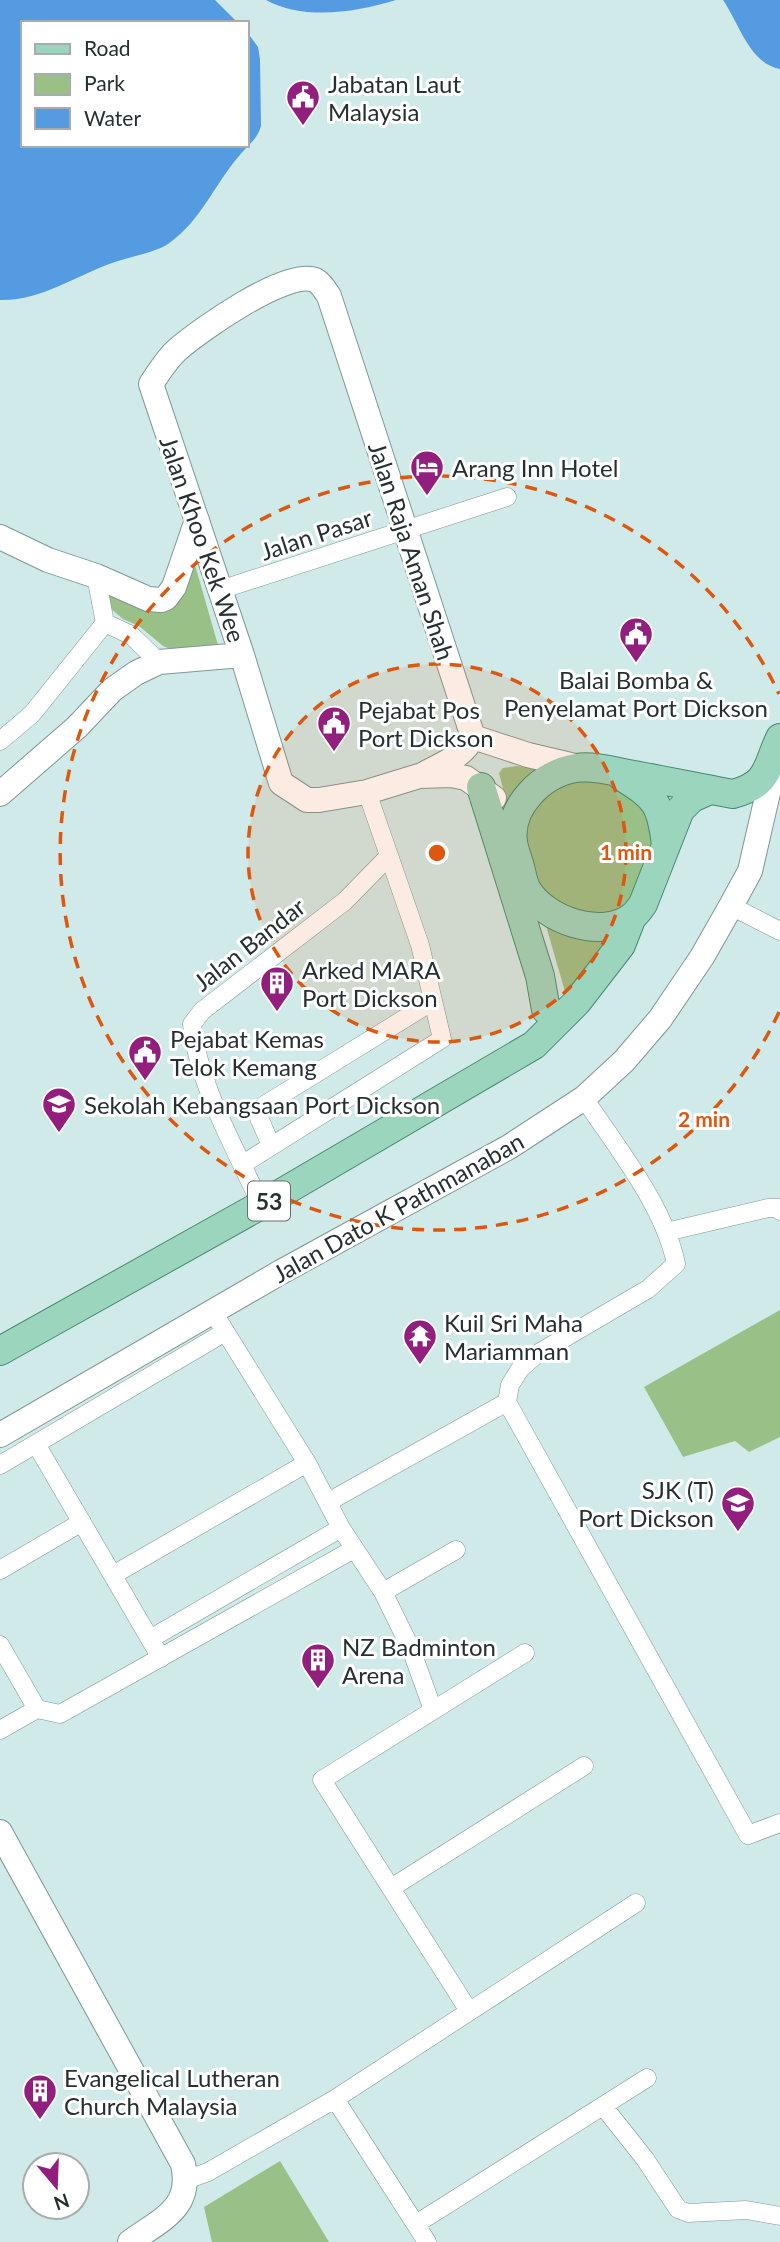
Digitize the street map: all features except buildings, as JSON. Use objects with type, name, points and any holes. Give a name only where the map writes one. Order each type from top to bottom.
[{"type":"main road","points":[[526,888],[552,913],[581,926],[600,927],[632,917],[643,904],[680,810],[692,798],[750,788],[763,776],[772,761],[779,740]]},
{"type":"main road","points":[[534,1045],[551,989],[513,840],[516,820],[525,801],[534,789],[560,771],[579,767],[721,792]]},
{"type":"main road","points":[[612,771],[647,793],[662,815],[666,845]]},
{"type":"main road","points":[[481,787],[537,965],[545,1010]]},
{"type":"main road","name":"53","points":[[0,1351],[261,1205],[534,1045],[577,1002],[621,944],[632,917]]},
{"type":"street","name":"Jalan Khoo Kek Wee","points":[[298,280],[271,288],[206,328],[176,351],[151,384],[242,655],[281,783],[307,800],[319,800],[367,792],[419,776]]},
{"type":"street","name":"Jalan Raja Aman Shah","points":[[298,280],[317,281],[329,296],[473,737]]},
{"type":"street","name":"Jalan Pasar","points":[[220,590],[507,498]]},
{"type":"street","points":[[0,537],[48,560],[96,576],[148,599],[161,600],[166,598],[174,587],[197,520]]},
{"type":"street","points":[[0,741],[32,714],[105,623],[96,576]]},
{"type":"street","points":[[105,623],[131,635],[159,662]]},
{"type":"street","points":[[0,794],[78,727],[112,690],[136,673],[159,662],[242,655]]},
{"type":"street","points":[[419,776],[459,755],[473,737],[527,755],[579,767]]},
{"type":"street","name":"Jalan Dato K Pathmanaban","points":[[0,1435],[219,1322],[281,1272],[509,1147],[584,1098],[624,1061],[660,1019],[702,957],[731,906],[750,871],[779,740]]},
{"type":"street","points":[[419,776],[451,775],[466,778],[492,794],[500,806],[513,840]]},
{"type":"street","points":[[243,1164],[442,1039],[420,945],[367,792]]},
{"type":"street","name":"Jalan Dato K Pathmanaban","points":[[721,792],[744,803],[747,820],[731,906]]},
{"type":"street","name":"Jalan Bandar","points":[[261,1205],[204,1078],[192,1024],[202,1011],[345,901],[388,857]]},
{"type":"street","points":[[731,906],[780,931]]},
{"type":"street","points":[[271,1145],[259,1118],[263,1106],[433,1001]]},
{"type":"street","points":[[584,1098],[640,1182],[672,1244],[676,1264],[648,1289],[537,1354],[520,1369],[510,1385],[507,1402],[748,1835],[780,1823]]},
{"type":"street","points":[[666,1232],[768,1208],[780,1209]]},
{"type":"street","points":[[0,1465],[219,1322],[307,1463],[341,1528],[383,1592],[411,1649],[433,1710]]},
{"type":"street","points":[[328,1502],[507,1402]]},
{"type":"street","points":[[36,1444],[161,1658]]},
{"type":"street","points":[[113,1575],[307,1463]]},
{"type":"street","points":[[0,1570],[82,1522]]},
{"type":"street","points":[[150,1639],[341,1528]]},
{"type":"street","points":[[0,1731],[37,1709],[60,1714],[354,1549]]},
{"type":"street","points":[[383,1592],[456,1549]]},
{"type":"street","points":[[0,1645],[37,1709]]},
{"type":"street","points":[[470,2011],[322,1780],[525,1653]]},
{"type":"street","points":[[391,1888],[584,1766]]},
{"type":"street","points":[[0,1832],[178,2154],[187,2180],[186,2190],[176,2208],[130,2242]]},
{"type":"street","points":[[187,2180],[208,2172],[335,2099],[636,1903]]},
{"type":"street","points":[[416,2224],[647,2078]]},
{"type":"street","points":[[335,2099],[427,2242]]},
{"type":"street","points":[[603,2105],[645,2159],[678,2209],[688,2213],[746,2210],[780,2216]]},
{"type":"green space","points":[[193,558],[218,645],[173,650],[163,646],[139,626],[123,619],[110,608],[108,596],[113,592],[154,605]]},
{"type":"green space","points":[[503,768],[542,768],[507,804],[499,773]]},
{"type":"green space","points":[[574,779],[597,781],[628,790],[658,829],[636,886],[616,914],[578,915],[538,887],[526,848],[526,826],[535,805],[547,791]]},
{"type":"green space","points":[[544,919],[611,937],[566,995]]},
{"type":"green space","points":[[780,1310],[780,1437],[749,1452],[735,1441],[683,1457],[644,1387]]},
{"type":"green space","points":[[280,2161],[329,2242],[212,2242],[204,2207]]},
{"type":"water","points":[[0,0],[215,0],[236,21],[21,21],[21,147],[247,147],[230,167],[190,225],[168,244],[112,263],[44,292],[0,300]]},
{"type":"water","points":[[266,0],[396,0],[348,11],[314,12],[281,7]]},
{"type":"water","points":[[723,0],[780,0],[780,69],[760,59],[753,51]]},
{"type":"water","points":[[248,33],[258,47],[260,59],[261,126],[248,146]]},
{"type":"place","name":"Jabatan Laut Malaysia","points":[[303,127]]},
{"type":"place","name":"Arang Inn Hotel","points":[[427,497]]},
{"type":"place","name":"Balai Bomba & Penyelamat Port Dickson","points":[[636,664]]},
{"type":"place","name":"Pejabat Pos Port Dickson","points":[[334,753]]},
{"type":"place","name":"Arked MARA Port Dickson","points":[[277,1013]]},
{"type":"place","name":"Pejabat Kemas Telok Kemang","points":[[145,1082]]},
{"type":"place","name":"Sekolah Kebangsaan Port Dickson","points":[[59,1134]]},
{"type":"place","name":"Kuil Sri Maha Mariamman","points":[[420,1366]]},
{"type":"place","name":"SJK (T) Port Dickson","points":[[738,1533]]},
{"type":"place","name":"NZ Badminton Arena","points":[[318,1690]]},
{"type":"place","name":"Evangelical Lutheran Church Malaysia","points":[[40,2121]]}]
